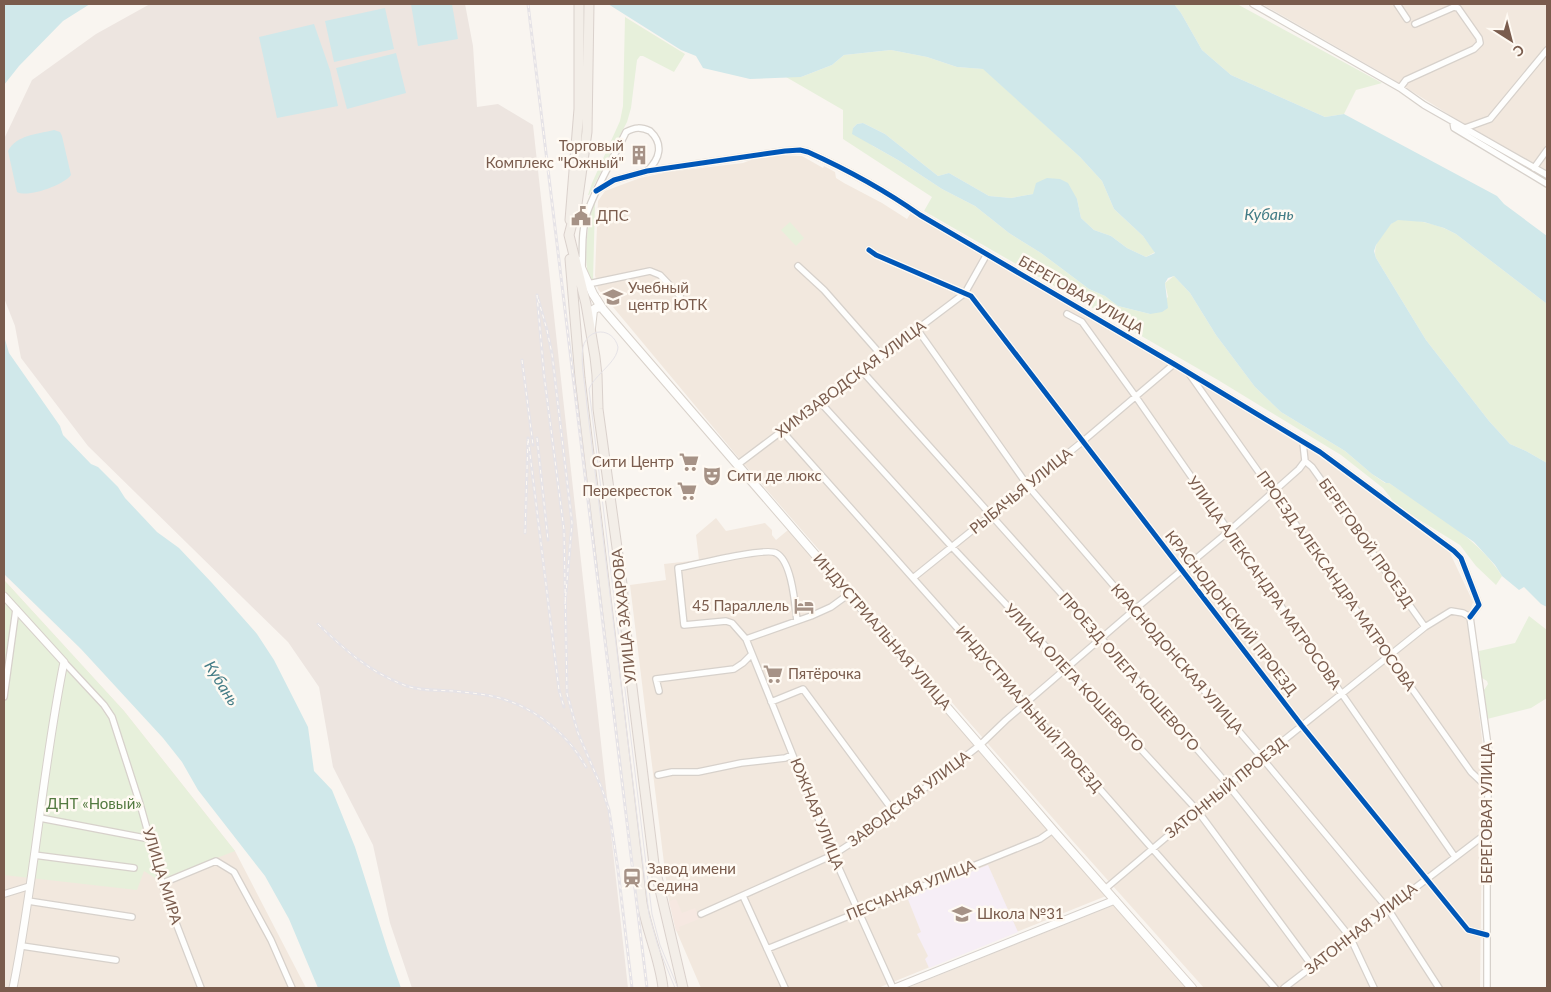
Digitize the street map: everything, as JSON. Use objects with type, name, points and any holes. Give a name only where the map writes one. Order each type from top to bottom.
[{"type":"main road","points":[[580,4],[583,100]]},
{"type":"main road","points":[[583,100],[589,4]]},
{"type":"main road","name":"УЛИЦА ЗАХАРОВА","points":[[583,100],[569,216],[573,306],[598,539],[642,903],[647,928],[662,977],[663,988]]},
{"type":"main road","points":[[570,244],[582,269],[584,286],[574,290],[572,294]]},
{"type":"main road","name":"УЛИЦА ЗАХАРОВА","points":[[570,244],[584,286],[591,330],[597,375],[598,409],[622,584],[629,663],[654,864],[683,988]]},
{"type":"main road","name":"ИНДУСТРИАЛЬНАЯ УЛИЦА","points":[[584,286],[593,294],[602,308],[1053,830],[1192,988]]},
{"type":"main road","points":[[573,306],[579,302],[586,304]]},
{"type":"main road","points":[[591,330],[593,310],[598,307],[602,308]]},
{"type":"street","points":[[1253,4],[1400,88],[1424,106],[1547,175]]},
{"type":"street","points":[[1397,4],[1407,19]]},
{"type":"street","points":[[1400,88],[1406,80],[1474,48],[1480,43],[1479,38],[1458,8],[1454,7],[1415,24]]},
{"type":"street","points":[[1465,128],[1490,119],[1547,50]]},
{"type":"street","points":[[1453,122],[1454,128],[1547,184]]},
{"type":"street","points":[[582,269],[583,231],[587,214],[596,191],[626,132],[637,128],[650,130],[659,144],[659,155],[656,162],[647,171]]},
{"type":"street","name":"БЕРЕГОВАЯ УЛИЦА","points":[[596,191],[609,182],[647,171],[785,151],[800,150],[834,164],[888,193],[920,215],[1188,372],[1320,452],[1454,551],[1461,558],[1479,604],[1470,617],[1489,753],[1487,787],[1487,988]]},
{"type":"street","points":[[1534,168],[1547,150]]},
{"type":"street","points":[[608,169],[612,176],[619,179]]},
{"type":"street","points":[[869,250],[884,259],[965,293]]},
{"type":"street","name":"ХИМЗАВОДСКАЯ УЛИЦА","points":[[737,465],[965,293],[987,254]]},
{"type":"street","points":[[798,266],[824,290],[882,356]]},
{"type":"street","points":[[584,286],[650,271],[660,275],[680,296]]},
{"type":"street","name":"КРАСНОДОНСКИЙ ПРОЕЗД","points":[[965,293],[971,296],[1302,726],[1468,930],[1487,935]]},
{"type":"street","name":"УЛИЦА АЛЕКСАНДРА МАТРОСОВА","points":[[1068,314],[1082,322],[1136,397],[1455,857]]},
{"type":"street","name":"КРАСНОДОНСКАЯ УЛИЦА","points":[[917,329],[1028,486],[1262,758],[1388,909],[1439,988]]},
{"type":"street","name":"РЫБАЧЬЯ УЛИЦА","points":[[913,578],[1082,442],[1174,364]]},
{"type":"street","name":"ПРОЕЗД ОЛЕГА КОШЕВОГО","points":[[862,371],[1101,638],[1228,785],[1350,937],[1374,988]]},
{"type":"street","name":"ПРОЕЗД АЛЕКСАНДРА МАТРОСОВА","points":[[1188,372],[1471,772],[1487,787]]},
{"type":"street","name":"УЛИЦА ОЛЕГА КОШЕВОГО","points":[[820,402],[1197,810],[1313,967]]},
{"type":"street","name":"ИНДУСТРИАЛЬНЫЙ ПРОЕЗД","points":[[782,432],[1275,988]]},
{"type":"street","points":[[1303,443],[1305,461]]},
{"type":"street","name":"ЗАВОДСКАЯ УЛИЦА","points":[[700,914],[833,855],[870,831],[980,745],[1066,668],[1228,532],[1305,461]]},
{"type":"street","name":"БЕРЕГОВОЙ ПРОЕЗД","points":[[1305,461],[1312,467],[1425,627]]},
{"type":"street","points":[[797,621],[789,572],[778,553],[752,553],[678,568],[684,625],[726,621],[732,623],[746,639],[797,621],[831,607],[849,594]]},
{"type":"street","name":"УЛИЦА МИРА","points":[[4,596],[98,698],[112,717],[166,896],[201,988]]},
{"type":"street","points":[[4,697],[16,609]]},
{"type":"street","name":"ЗАТОННЫЙ ПРОЕЗД","points":[[1105,889],[1197,810],[1425,627],[1451,610],[1463,612],[1470,617]]},
{"type":"street","name":"ЮЖНАЯ УЛИЦА","points":[[746,639],[833,855],[894,988]]},
{"type":"street","points":[[659,691],[656,679],[734,669],[743,664],[751,655]]},
{"type":"street","points":[[13,988],[22,946],[64,662]]},
{"type":"street","points":[[771,702],[804,688],[894,812]]},
{"type":"street","points":[[658,775],[672,772],[698,772],[785,758],[792,755]]},
{"type":"street","points":[[40,818],[150,839]]},
{"type":"street","name":"ПЕСЧАНАЯ УЛИЦА","points":[[767,949],[1040,839],[1053,830]]},
{"type":"street","name":"ЗАТОННАЯ УЛИЦА","points":[[1284,988],[1487,833]]},
{"type":"street","points":[[34,855],[134,868]]},
{"type":"street","points":[[163,883],[216,861],[234,872],[271,940],[292,988]]},
{"type":"street","points":[[4,894],[30,886]]},
{"type":"street","points":[[743,896],[785,988]]},
{"type":"street","points":[[894,988],[1115,900]]},
{"type":"street","points":[[28,902],[132,916]]},
{"type":"street","points":[[22,946],[116,960]]},
{"type":"shaded area","points":[[150,4],[465,4],[473,46],[477,107],[498,104],[533,125],[628,988],[412,988],[390,923],[373,845],[333,767],[319,687],[288,642],[88,446],[21,358],[15,326],[4,298],[4,139],[32,80],[96,34]]},
{"type":"shaded area","points":[[1262,4],[1547,4],[1547,171],[1456,119],[1389,77]]},
{"type":"shaded area","points":[[779,155],[802,156],[823,168],[824,166],[835,172],[836,178],[907,219],[912,211],[1174,368],[1212,387],[1264,423],[1320,457],[1450,553],[1473,602],[1468,618],[1483,747],[1480,988],[1204,988],[1071,839],[738,457],[598,289],[595,275],[598,201],[605,191],[640,178],[668,172],[743,163]]},
{"type":"shaded area","points":[[716,518],[726,531],[765,523],[772,530],[772,535],[776,540],[788,530],[1106,896],[878,988],[701,988],[676,930],[668,896],[630,585],[666,580],[664,564],[699,560],[696,535]]},
{"type":"shaded area","points":[[4,580],[124,711],[235,851],[306,988],[4,988]]},
{"type":"shaded area","name":"Школа №31","points":[[988,865],[1018,932],[929,968],[925,959],[928,956],[917,934],[921,932],[907,897]]},
{"type":"shaded area","points":[[676,899],[682,913],[695,908],[699,919],[679,927],[680,931],[676,931],[669,901]]},
{"type":"shaded area","points":[[1114,905],[1187,988],[907,988]]},
{"type":"green space","points":[[1174,4],[1237,4],[1382,83],[1356,90],[1344,114],[1325,117],[1231,75],[1202,50]]},
{"type":"green space","points":[[625,17],[685,54],[674,72],[643,56],[640,56],[637,60],[631,108],[627,122],[588,195],[620,121],[623,106]]},
{"type":"green space","points":[[891,50],[927,57],[957,67],[984,69],[1080,157],[1102,181],[1114,209],[1143,236],[1155,252],[1146,257],[1127,248],[1111,236],[1094,230],[1081,218],[1077,199],[1033,194],[1011,198],[989,196],[949,173],[938,176],[885,134],[863,123],[857,124],[853,128],[873,146],[942,189],[975,206],[1009,233],[1041,253],[1089,289],[1105,296],[1118,306],[1150,314],[1168,297],[1165,283],[1174,276],[1190,293],[1216,335],[1255,387],[1281,412],[1345,451],[1372,474],[1385,483],[1389,483],[1466,536],[1492,562],[1502,576],[1496,585],[1476,566],[1460,545],[1397,506],[1383,488],[1341,455],[1218,380],[924,211],[932,197],[843,139],[843,110],[786,77],[801,77],[832,65],[844,55]]},
{"type":"green space","points":[[593,204],[595,204],[593,281],[588,277],[586,249]]},
{"type":"green space","points":[[1407,219],[1432,224],[1456,234],[1547,304],[1547,463],[1510,444],[1489,421],[1426,340],[1376,258],[1375,249],[1385,230],[1396,221]]},
{"type":"green space","points":[[790,222],[804,238],[796,246],[781,230]]},
{"type":"green space","name":"ДНТ «Новый»","points":[[4,580],[124,711],[235,851],[167,877],[163,883],[144,871],[137,890],[4,875]]},
{"type":"green space","points":[[1529,616],[1547,630],[1547,698],[1531,708],[1487,719],[1484,690],[1488,684],[1482,678],[1479,651],[1515,643]]},
{"type":"water","points":[[4,4],[90,4],[63,21],[19,66],[4,85]]},
{"type":"water","points":[[411,4],[452,4],[458,39],[418,46]]},
{"type":"water","name":"Кубань","points":[[608,4],[1174,4],[1202,50],[1231,75],[1325,117],[1344,114],[1497,196],[1504,204],[1547,236],[1547,304],[1456,234],[1444,228],[1424,222],[1398,220],[1391,224],[1376,245],[1374,251],[1376,258],[1426,340],[1489,421],[1510,444],[1547,463],[1547,607],[1541,604],[1524,587],[1519,590],[1502,576],[1495,565],[1474,542],[1389,483],[1372,474],[1345,451],[1281,412],[1255,387],[1216,335],[1190,293],[1174,276],[1168,278],[1165,283],[1168,308],[1162,312],[1150,314],[1118,306],[1105,296],[1089,289],[1041,253],[1009,233],[975,206],[942,189],[898,160],[852,134],[853,128],[857,124],[863,123],[885,134],[938,176],[949,173],[989,196],[1011,198],[1033,194],[1036,183],[1047,178],[1060,179],[1068,183],[1077,199],[1081,218],[1094,230],[1111,236],[1127,248],[1146,257],[1155,253],[1143,236],[1114,209],[1102,181],[1080,157],[983,69],[957,67],[927,57],[891,50],[844,55],[832,65],[801,77],[750,79],[703,68],[696,56],[681,50]]},
{"type":"water","points":[[385,8],[394,49],[334,62],[325,21]]},
{"type":"water","points":[[314,24],[330,70],[338,106],[277,118],[259,37]]},
{"type":"water","points":[[396,53],[406,93],[347,109],[336,68]]},
{"type":"water","points":[[54,130],[60,132],[62,136],[71,175],[61,183],[46,190],[29,193],[17,192],[8,151],[22,138]]},
{"type":"water","name":"Кубань","points":[[4,336],[9,353],[60,426],[63,435],[91,464],[98,467],[118,487],[125,498],[157,532],[179,548],[212,583],[257,634],[274,660],[308,727],[314,771],[332,790],[355,847],[401,988],[318,988],[289,919],[265,876],[198,790],[182,762],[163,738],[81,649],[4,574]]},
{"type":"tram line","points":[[675,988],[658,946],[649,914],[582,360],[583,347],[586,340],[595,333],[600,332],[606,333],[615,340],[618,347],[617,353],[589,389],[652,914],[660,945],[678,988]]},
{"type":"railway","points":[[528,4],[647,988]]},
{"type":"railway","points":[[565,604],[572,523],[552,354],[537,295],[544,375],[564,530],[567,694],[578,733],[609,810],[632,988]]},
{"type":"railway","points":[[522,360],[533,445]]},
{"type":"railway","points":[[525,533],[528,438],[559,690],[564,707]]},
{"type":"railway","points":[[537,438],[548,540]]},
{"type":"railway","points":[[318,624],[358,659],[379,673],[404,685],[422,689],[493,696],[530,711],[562,735],[586,767]]},
{"type":"cycle path","points":[[596,191],[614,180],[647,171],[785,151],[800,150],[808,152],[837,166],[879,188],[920,215],[1320,452],[1461,558],[1479,605],[1470,617]]},
{"type":"cycle path","points":[[869,250],[876,255],[971,296],[1302,726],[1468,930],[1487,935]]},
{"type":"place","name":"Торговый Комплекс \"Южный\"","points":[[639,155]]},
{"type":"place","name":"ДПС","points":[[581,216]]},
{"type":"place","name":"Учебный центр ЮТК","points":[[613,297]]},
{"type":"place","name":"Сити Центр","points":[[689,462]]},
{"type":"place","name":"Сити де люкс","points":[[712,476]]},
{"type":"place","name":"Перекресток","points":[[687,491]]},
{"type":"place","name":"45 Параллель","points":[[804,606]]},
{"type":"place","name":"Пятёрочка","points":[[773,674]]},
{"type":"place","name":"Завод имени Седина","points":[[632,878]]},
{"type":"place","name":"Школа №31","points":[[962,914]]}]
